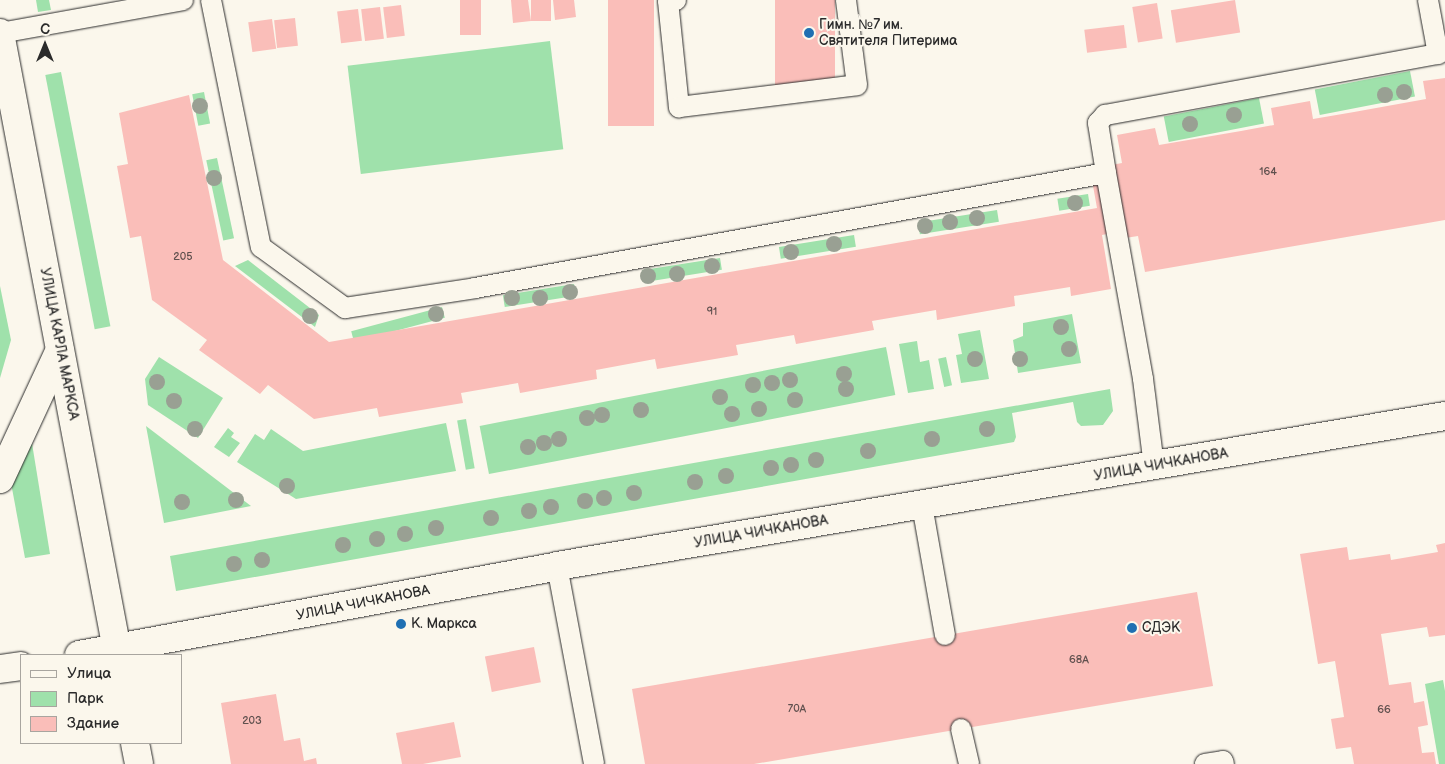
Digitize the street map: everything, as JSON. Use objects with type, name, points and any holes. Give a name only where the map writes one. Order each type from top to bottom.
[{"type":"main road","name":"УЛИЦА КАРЛА МАРКСА","points":[[0,33],[117,652]]},
{"type":"main road","points":[[0,479],[60,350]]},
{"type":"main road","name":"УЛИЦА ЧИЧКАНОВА","points":[[92,654],[117,652],[557,566],[1445,416]]},
{"type":"main road","points":[[0,669],[20,666]]},
{"type":"main road","points":[[135,744],[139,764]]},
{"type":"lane","points":[[0,33],[183,0]]},
{"type":"lane","points":[[211,0],[262,247],[345,308],[475,288],[1106,174]]},
{"type":"lane","points":[[676,0],[668,1],[679,107],[857,85],[846,0]]},
{"type":"lane","points":[[1154,466],[1143,379],[1098,123],[1105,115],[1438,54],[1428,0]]},
{"type":"lane","points":[[922,505],[945,635]]},
{"type":"lane","points":[[557,566],[594,764]]},
{"type":"lane","points":[[961,729],[969,764]]},
{"type":"lane","points":[[1205,764],[1223,761],[1224,764]]},
{"type":"green space","points":[[36,0],[49,0],[51,10],[38,12]]},
{"type":"green space","points":[[550,41],[563,149],[361,174],[348,66]]},
{"type":"green space","points":[[1410,71],[1415,97],[1320,115],[1315,90]]},
{"type":"green space","points":[[61,72],[110,326],[95,329],[45,75]]},
{"type":"green space","points":[[204,92],[210,123],[198,126],[192,94]]},
{"type":"green space","points":[[1259,98],[1264,124],[1169,142],[1164,117]]},
{"type":"green space","points":[[217,158],[234,238],[223,240],[206,160]]},
{"type":"green space","points":[[1088,194],[1090,206],[1059,211],[1057,199]]},
{"type":"green space","points":[[997,210],[999,222],[920,234],[918,223]]},
{"type":"green space","points":[[854,235],[856,247],[781,259],[779,247]]},
{"type":"green space","points":[[720,258],[722,270],[644,282],[642,270]]},
{"type":"green space","points":[[248,260],[319,315],[315,327],[235,266]]},
{"type":"green space","points":[[574,284],[576,296],[505,307],[503,295]]},
{"type":"green space","points":[[0,286],[11,340],[0,378]]},
{"type":"green space","points":[[442,307],[445,318],[354,342],[351,331]]},
{"type":"green space","points":[[1072,314],[1081,363],[1018,373],[1013,340],[1023,336],[1023,323]]},
{"type":"green space","points":[[980,330],[989,379],[961,383],[956,355],[962,354],[958,334]]},
{"type":"green space","points":[[917,341],[920,362],[929,360],[934,389],[908,393],[899,344]]},
{"type":"green space","points":[[886,347],[895,395],[489,474],[480,426]]},
{"type":"green space","points":[[159,357],[223,398],[198,438],[148,405],[145,379]]},
{"type":"green space","points":[[946,357],[952,385],[944,387],[938,359]]},
{"type":"green space","points":[[1110,389],[1113,411],[1103,425],[1081,426],[1077,422],[1073,402],[1012,413],[1016,437],[1014,442],[176,591],[170,556]]},
{"type":"green space","points":[[466,419],[475,468],[466,470],[457,421]]},
{"type":"green space","points":[[446,423],[456,471],[296,499],[237,462],[255,434],[264,440],[271,429],[303,451]]},
{"type":"green space","points":[[146,426],[251,506],[164,523]]},
{"type":"green space","points":[[228,428],[234,433],[231,437],[240,443],[229,457],[214,447]]},
{"type":"green space","points":[[30,431],[50,554],[25,558],[8,467]]},
{"type":"green space","points":[[1443,680],[1445,691],[1445,764],[1439,764],[1425,684]]},
{"type":"building","points":[[460,0],[481,0],[481,35],[460,35]]},
{"type":"building","points":[[511,0],[528,0],[531,21],[513,23]]},
{"type":"building","points":[[531,0],[551,0],[551,21],[531,21]]},
{"type":"building","points":[[553,0],[574,0],[576,17],[555,20]]},
{"type":"building","points":[[608,0],[654,0],[654,126],[608,126]]},
{"type":"building","name":"Гимн. №7 им. Святителя Питерима","points":[[775,0],[835,0],[835,90],[775,90]]},
{"type":"building","points":[[1235,0],[1240,33],[1176,43],[1171,10]]},
{"type":"building","points":[[1157,3],[1163,39],[1138,42],[1132,7]]},
{"type":"building","points":[[401,5],[405,36],[387,38],[383,7]]},
{"type":"building","points":[[380,7],[384,39],[365,41],[361,9]]},
{"type":"building","points":[[358,9],[362,41],[341,43],[337,12]]},
{"type":"building","points":[[295,18],[298,46],[277,48],[274,20]]},
{"type":"building","points":[[272,19],[276,49],[252,52],[248,22]]},
{"type":"building","points":[[1124,25],[1127,48],[1087,53],[1084,30]]},
{"type":"building","points":[[1445,78],[1445,220],[1145,272],[1138,236],[1119,239],[1117,232],[1102,235],[1111,289],[1071,296],[1070,287],[1014,296],[1015,306],[937,320],[936,310],[872,321],[874,330],[796,344],[794,335],[736,345],[738,355],[657,369],[655,359],[596,370],[597,379],[520,393],[518,383],[461,393],[463,403],[379,417],[377,408],[314,419],[268,385],[260,394],[199,350],[207,340],[152,300],[141,236],[130,238],[117,166],[128,164],[119,113],[189,95],[223,260],[329,342],[1097,208],[1090,169],[1122,163],[1117,135],[1155,128],[1159,145],[1241,131],[1274,125],[1271,108],[1310,101],[1313,119],[1354,112],[1426,99],[1423,81]]},
{"type":"building","points":[[1445,543],[1445,635],[1429,637],[1427,627],[1381,634],[1389,685],[1411,682],[1414,703],[1424,701],[1428,725],[1418,727],[1422,753],[1434,752],[1436,764],[1354,764],[1351,747],[1336,749],[1331,719],[1344,717],[1335,661],[1318,664],[1300,554],[1347,547],[1349,560],[1390,554],[1391,560],[1438,552],[1436,545]]},
{"type":"building","points":[[1197,592],[1213,686],[754,764],[645,764],[632,689]]},
{"type":"building","points":[[534,647],[541,682],[492,692],[485,657]]},
{"type":"building","points":[[276,694],[284,741],[300,738],[304,761],[316,758],[317,764],[231,764],[221,703]]},
{"type":"building","points":[[454,722],[461,757],[423,764],[402,764],[396,733]]},
{"type":"place","name":"Гимн. №7 им. Святителя Питерима","points":[[809,33]]},
{"type":"place","name":"К. Маркса","points":[[401,624]]},
{"type":"place","name":"СДЭК","points":[[1132,628]]}]
